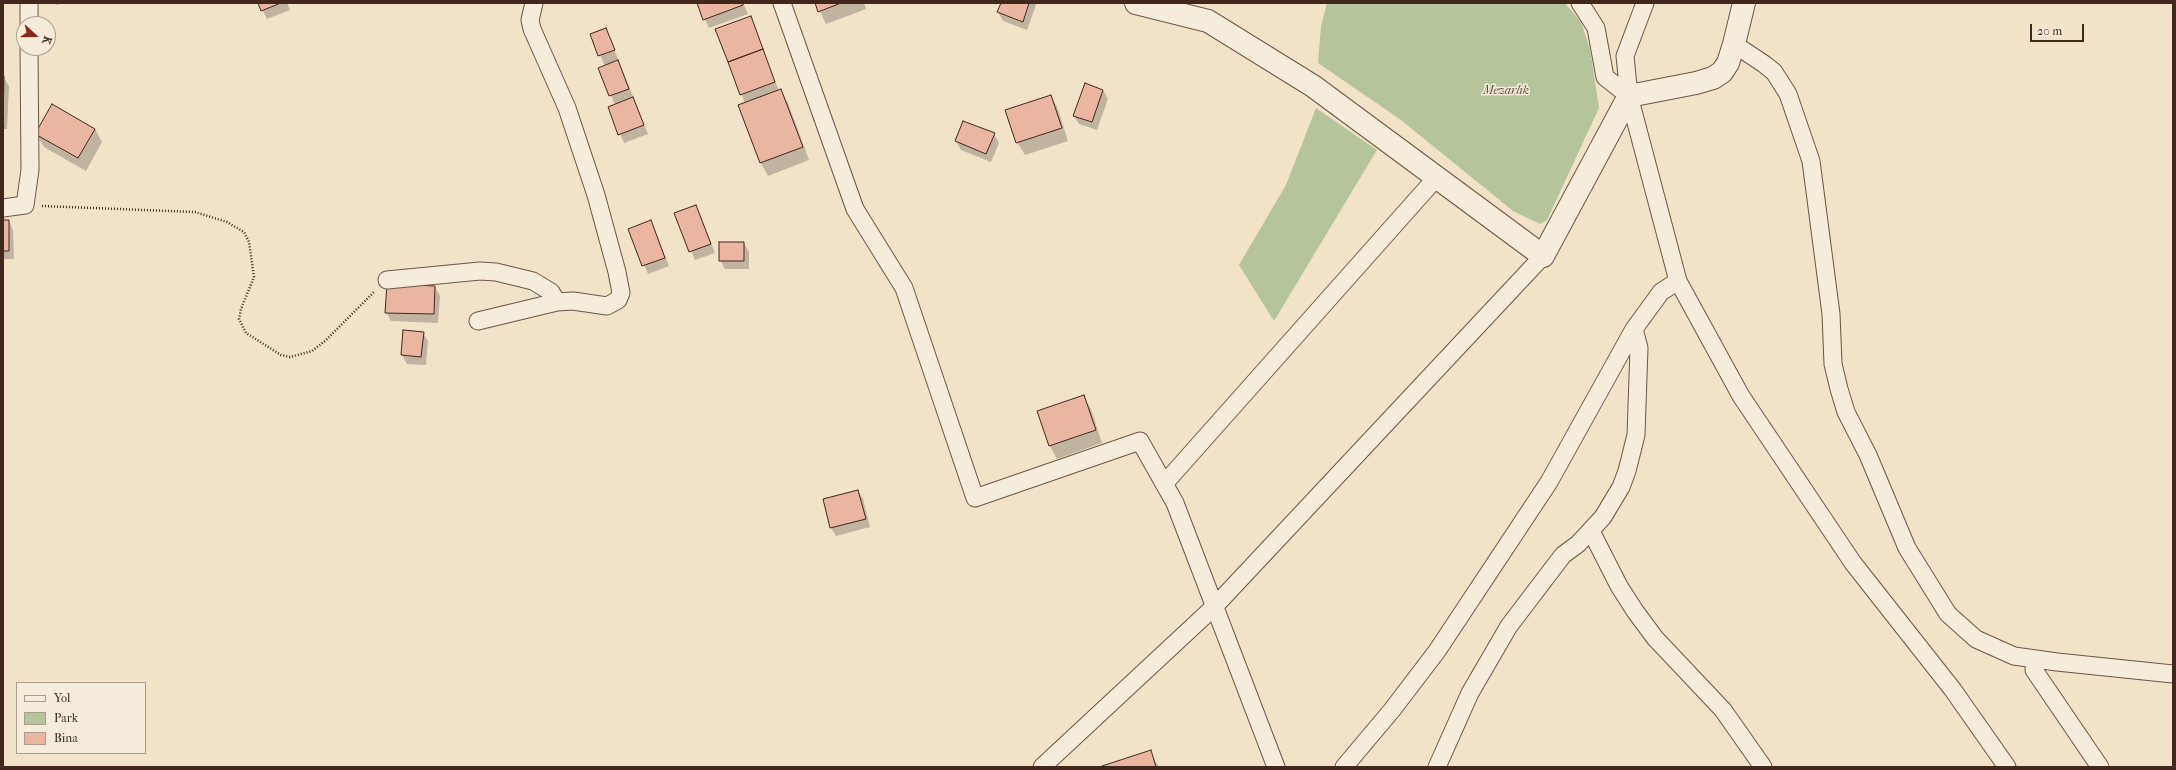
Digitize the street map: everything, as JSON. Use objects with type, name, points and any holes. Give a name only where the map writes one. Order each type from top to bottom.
[{"type":"street","points":[[29,3],[29,16]]},
{"type":"street","points":[[478,321],[557,302],[573,301],[608,306],[618,300],[621,293],[617,272],[586,166],[567,108],[532,29],[530,20],[534,3]]},
{"type":"street","points":[[782,3],[856,209],[904,288],[975,498],[1140,441],[1175,503],[1276,767]]},
{"type":"street","points":[[1136,3],[1208,21],[1313,86],[1543,256]]},
{"type":"street","points":[[1580,3],[1596,28],[1604,77],[1629,96],[1681,87],[1713,78],[1722,72],[1728,63],[1744,3]]},
{"type":"street","points":[[1645,3],[1625,56],[1629,96],[1678,281],[1740,396],[1853,563],[1953,690],[2007,767]]},
{"type":"street","points":[[1734,44],[1774,72],[1788,94],[1811,161],[1830,314],[1833,364],[1839,389],[1853,428],[1868,455],[1907,548],[1948,614],[1961,628],[1976,639],[2001,651],[2035,659],[2173,674]]},
{"type":"street","points":[[3,208],[25,205],[30,170],[29,56]]},
{"type":"street","points":[[1042,767],[1215,606],[1543,256],[1629,96]]},
{"type":"street","points":[[1164,484],[1436,178]]},
{"type":"street","points":[[387,280],[480,271],[496,272],[533,281],[551,292],[557,302]]},
{"type":"street","points":[[1344,767],[1397,704],[1437,651],[1549,482],[1634,329],[1661,292],[1678,281]]},
{"type":"street","points":[[1436,767],[1470,693],[1509,626],[1563,555],[1591,531],[1610,507],[1621,487],[1632,453],[1636,422],[1639,348],[1634,329]]},
{"type":"street","points":[[1591,531],[1608,566],[1635,611],[1660,643],[1723,710],[1763,767]]},
{"type":"street","points":[[2035,659],[2034,670],[2100,767]]},
{"type":"path","points":[[25,205],[195,212],[227,222],[244,232],[249,242],[254,277],[241,309],[239,319],[246,333],[281,355],[290,357],[312,351],[325,341],[387,280]]},
{"type":"green space","name":"Mezarlık","points":[[1327,3],[1565,3],[1581,22],[1590,49],[1599,108],[1547,220],[1540,224],[1513,211],[1401,120],[1318,63],[1321,26]]},
{"type":"green space","points":[[1316,108],[1377,150],[1274,321],[1239,265],[1286,185]]},
{"type":"building","points":[[258,3],[281,3],[261,11]]},
{"type":"building","points":[[697,3],[743,3],[743,5],[703,20]]},
{"type":"building","points":[[815,3],[841,3],[818,12]]},
{"type":"building","points":[[1001,3],[1029,3],[1023,22],[997,12]]},
{"type":"building","points":[[751,16],[763,49],[728,62],[715,29]]},
{"type":"building","points":[[606,28],[615,50],[598,56],[590,34]]},
{"type":"building","points":[[763,49],[775,82],[740,95],[728,62]]},
{"type":"building","points":[[618,60],[629,89],[609,96],[598,68]]},
{"type":"building","points":[[3,76],[4,76],[3,116]]},
{"type":"building","points":[[1085,83],[1103,90],[1092,122],[1073,116]]},
{"type":"building","points":[[781,89],[803,147],[760,163],[738,105]]},
{"type":"building","points":[[1051,95],[1062,128],[1016,143],[1005,110]]},
{"type":"building","points":[[633,97],[644,125],[618,135],[608,107]]},
{"type":"building","points":[[52,104],[95,129],[78,158],[35,134]]},
{"type":"building","points":[[963,121],[995,133],[986,154],[955,141]]},
{"type":"building","points":[[696,205],[711,244],[689,252],[674,213]]},
{"type":"building","points":[[3,220],[9,220],[9,251],[3,251]]},
{"type":"building","points":[[651,220],[665,258],[642,266],[628,229]]},
{"type":"building","points":[[719,242],[744,242],[744,261],[719,261]]},
{"type":"building","points":[[387,284],[435,286],[434,314],[385,313]]},
{"type":"building","points":[[403,330],[424,332],[421,357],[401,355]]},
{"type":"building","points":[[1084,395],[1096,430],[1049,446],[1037,411]]},
{"type":"building","points":[[858,490],[866,519],[830,528],[823,499]]},
{"type":"building","points":[[1151,750],[1156,767],[1099,767]]}]
